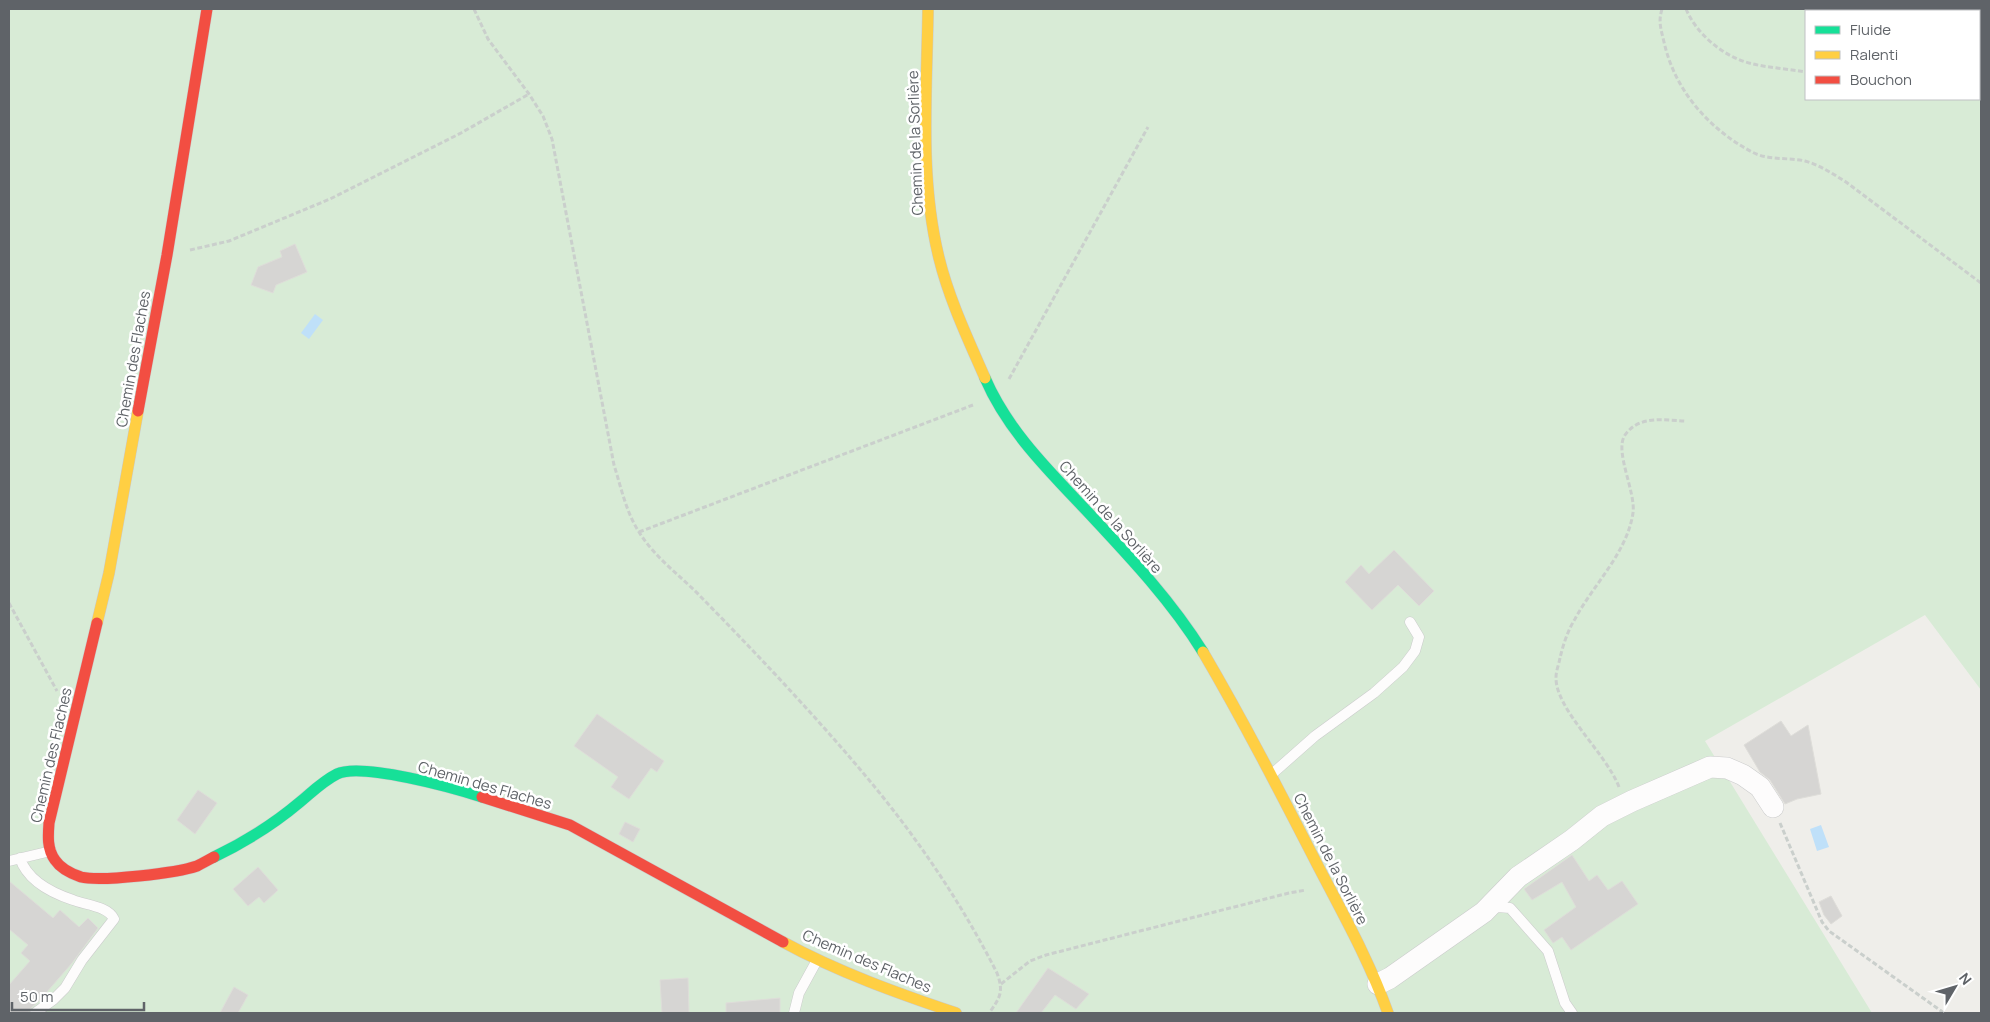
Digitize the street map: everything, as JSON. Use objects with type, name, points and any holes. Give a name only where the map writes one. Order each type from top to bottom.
[{"type":"street","name":"Chemin des Flaches","points":[[207,9],[167,255],[109,573],[49,823],[48,842],[55,860],[67,871],[82,877],[98,879],[172,872],[196,866],[243,843],[300,802],[316,787],[338,773],[362,770],[446,786],[570,825],[817,960],[936,1010],[956,1013]]},
{"type":"street","name":"Chemin de la Sorlière","points":[[928,9],[928,150],[932,222],[938,256],[948,290],[992,396],[1009,424],[1036,456],[1129,558],[1182,620],[1216,673],[1271,775],[1378,984],[1388,1013]]},
{"type":"street","points":[[1378,984],[1390,978],[1484,912],[1518,877],[1572,840],[1602,816],[1626,804],[1710,767],[1727,768],[1743,775],[1760,787],[1773,807]]},
{"type":"lane","points":[[1271,775],[1315,736],[1374,693],[1404,667],[1415,651],[1419,637],[1410,622]]},
{"type":"lane","points":[[9,860],[52,851]]},
{"type":"lane","points":[[20,858],[26,871],[47,888],[73,900],[105,910],[112,914],[114,919],[82,960],[65,988],[36,1013]]},
{"type":"lane","points":[[1484,912],[1498,907],[1510,908],[1520,918],[1548,951],[1566,1003],[1572,1013]]},
{"type":"lane","points":[[794,1013],[799,993],[817,960]]},
{"type":"path","points":[[474,9],[488,39],[529,94],[542,116],[552,139],[614,465],[629,511],[639,532],[661,559],[700,595],[853,760],[906,825],[950,888],[990,958],[1002,984],[1000,996],[989,1013]]},
{"type":"path","points":[[1662,9],[1659,20],[1667,54],[1682,89],[1709,122],[1754,153],[1776,159],[1804,161],[1825,169],[1846,182],[1981,283]]},
{"type":"path","points":[[1686,9],[1689,16],[1704,35],[1724,52],[1752,64],[1805,72]]},
{"type":"path","points":[[167,255],[230,242],[330,199],[461,133],[529,94]]},
{"type":"path","points":[[639,532],[992,396],[1007,382],[1018,366],[1148,127]]},
{"type":"path","points":[[1626,804],[1616,778],[1607,762],[1558,695],[1556,676],[1562,650],[1574,619],[1613,561],[1628,530],[1633,513],[1633,499],[1622,452],[1624,437],[1632,427],[1647,420],[1684,421]]},
{"type":"path","points":[[9,603],[61,698],[68,706],[77,708]]},
{"type":"path","points":[[1773,807],[1822,922],[1829,931],[1944,1013]]},
{"type":"path","points":[[1002,984],[1030,961],[1046,954],[1279,895],[1308,890],[1325,880]]},
{"type":"green space","points":[[9,9],[1981,9],[1981,690],[1925,615],[1705,741],[1872,1013],[9,1013]]},
{"type":"water","points":[[315,314],[323,320],[309,339],[301,333]]},
{"type":"water","points":[[1821,825],[1829,847],[1817,851],[1810,829]]},
{"type":"building","points":[[295,244],[307,272],[276,285],[273,293],[251,285],[258,267],[282,257],[280,251]]},
{"type":"building","points":[[1394,550],[1434,591],[1419,606],[1398,585],[1372,610],[1345,582],[1361,565],[1369,574]]},
{"type":"building","points":[[597,714],[664,761],[657,772],[651,768],[629,799],[611,787],[618,777],[574,746]]},
{"type":"building","points":[[1781,721],[1791,736],[1808,725],[1821,794],[1797,799],[1785,804],[1770,780],[1760,772],[1744,745]]},
{"type":"building","points":[[198,790],[217,803],[195,834],[177,820]]},
{"type":"building","points":[[625,822],[640,829],[633,842],[619,834]]},
{"type":"building","points":[[1572,855],[1589,881],[1597,875],[1608,890],[1622,881],[1638,904],[1571,950],[1562,937],[1553,943],[1544,930],[1576,907],[1562,882],[1532,900],[1524,889]]},
{"type":"building","points":[[258,867],[278,890],[264,903],[259,897],[248,906],[233,889]]},
{"type":"building","points":[[9,881],[53,918],[60,910],[79,927],[88,918],[98,928],[72,963],[28,1013],[9,1013],[9,985],[30,961],[21,953],[28,945],[9,929]]},
{"type":"building","points":[[1831,896],[1842,916],[1831,924],[1824,915],[1819,902]]},
{"type":"building","points":[[1048,968],[1089,994],[1076,1009],[1055,995],[1041,1013],[1016,1013]]},
{"type":"building","points":[[688,978],[689,1013],[662,1013],[660,980]]},
{"type":"building","points":[[234,987],[248,995],[238,1013],[220,1013]]},
{"type":"building","points":[[780,998],[780,1013],[726,1013],[726,1003]]},
{"type":"traffic: fast","points":[[985,378],[1004,414],[1028,447],[1147,577],[1177,614],[1203,652]]},
{"type":"traffic: fast","points":[[214,857],[270,825],[322,783],[337,774],[349,771],[366,771],[408,778],[482,797]]},
{"type":"traffic: slow","points":[[928,9],[926,165],[933,227],[948,289],[985,378]]},
{"type":"traffic: slow","points":[[97,623],[109,573],[138,411]]},
{"type":"traffic: slow","points":[[1203,652],[1262,758],[1365,957],[1388,1013]]},
{"type":"traffic: slow","points":[[783,942],[846,972],[956,1013]]},
{"type":"traffic: jam","points":[[138,411],[167,255],[207,9]]},
{"type":"traffic: jam","points":[[97,623],[49,823],[48,833],[52,856],[67,871],[81,877],[91,878],[139,876],[187,869],[214,857]]},
{"type":"traffic: jam","points":[[482,797],[570,825],[783,942]]}]
